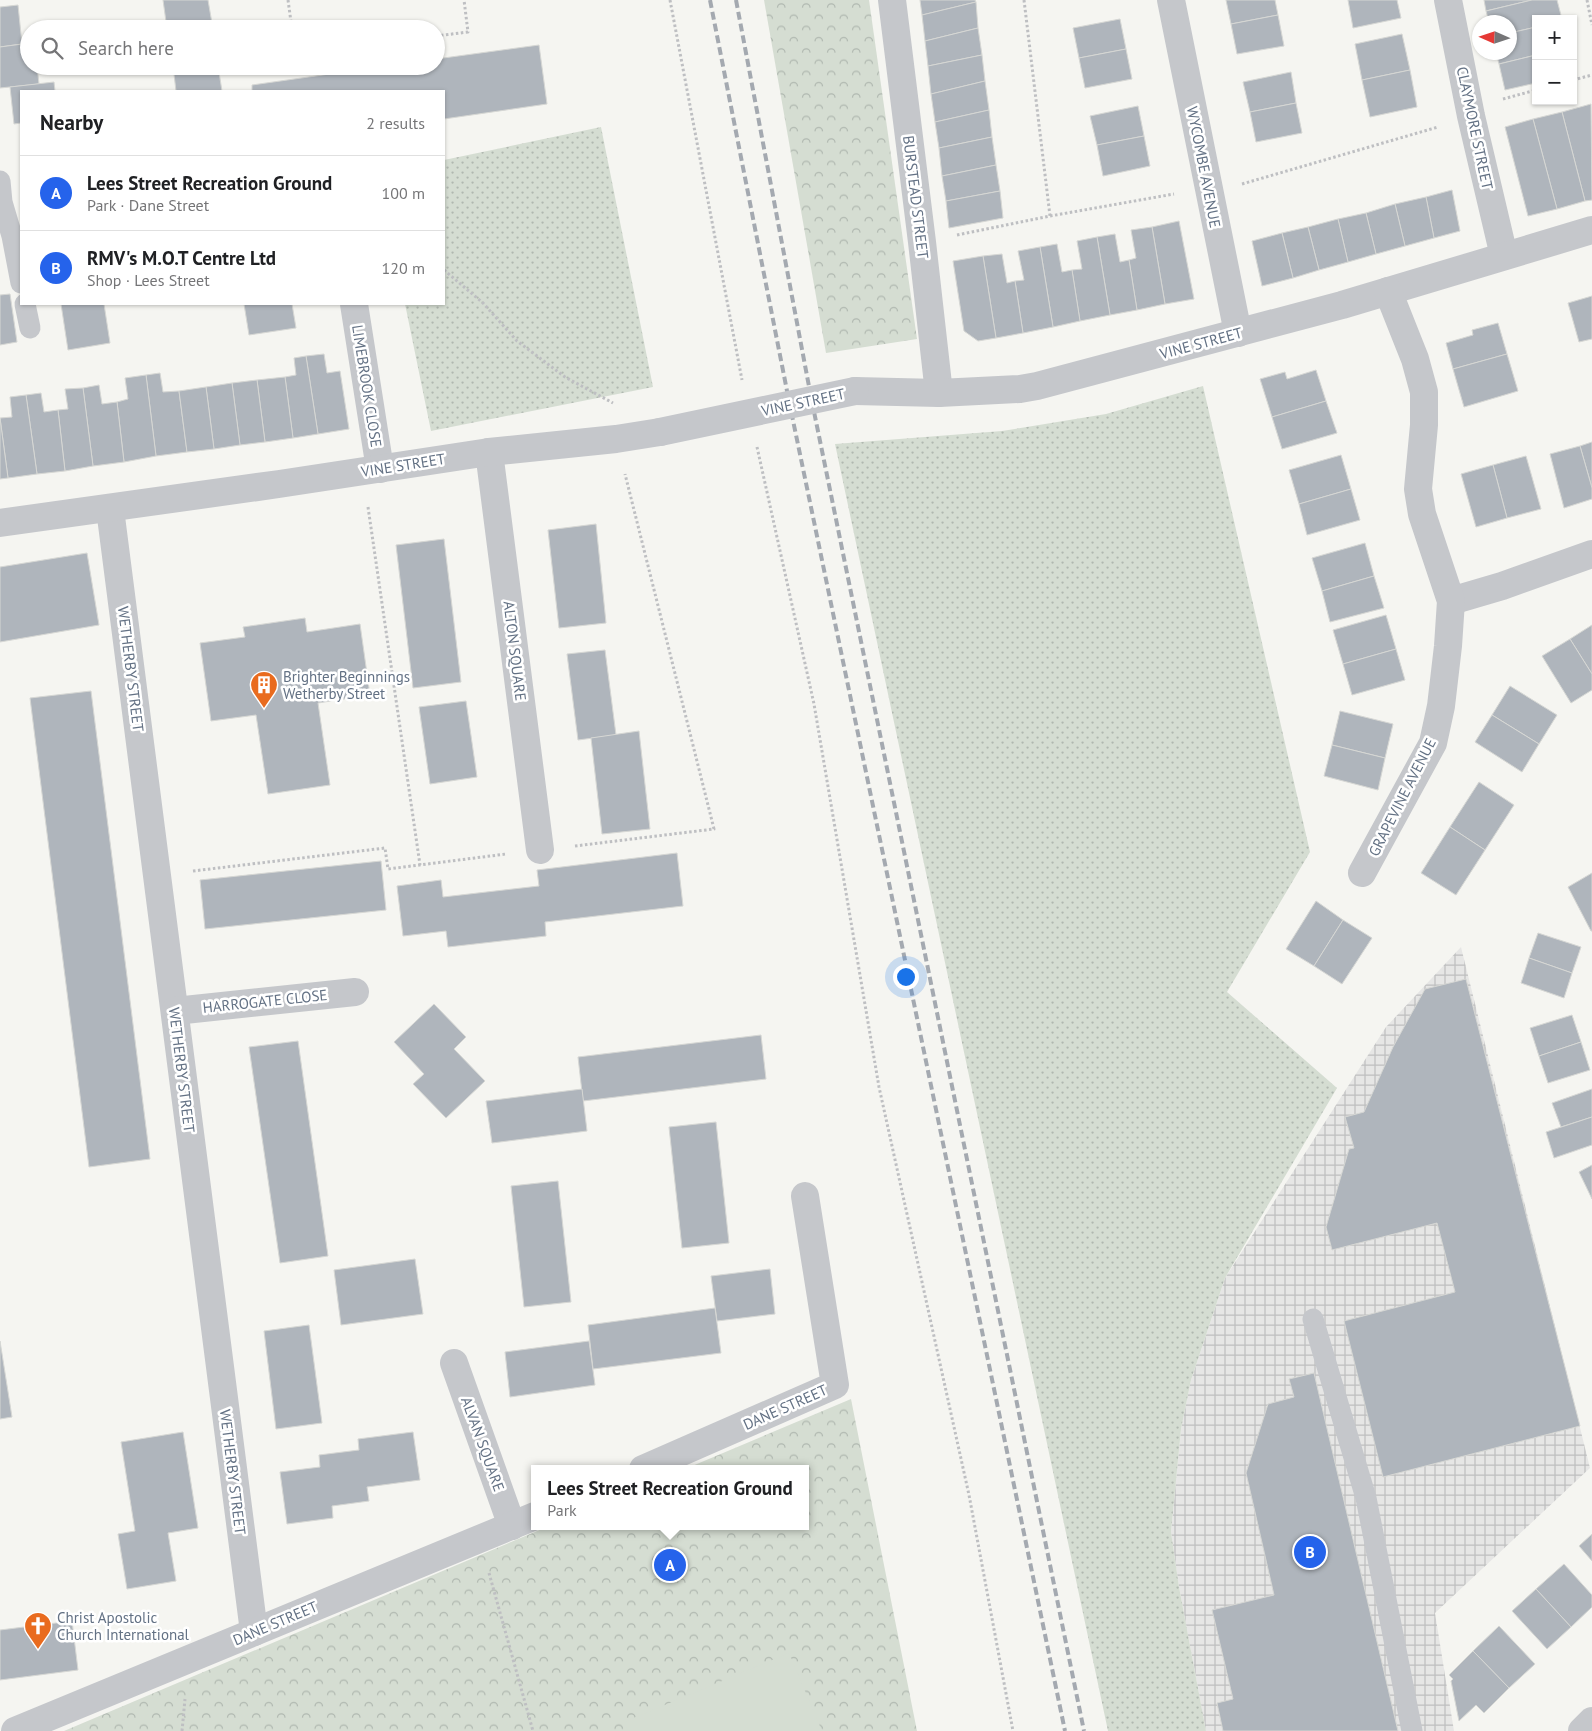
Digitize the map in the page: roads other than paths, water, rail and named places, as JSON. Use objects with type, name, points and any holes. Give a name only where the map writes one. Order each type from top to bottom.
[{"type":"street","name":"BURSTEAD STREET","points":[[892,0],[939,393]]},
{"type":"street","name":"WYCOMBE AVENUE","points":[[1171,0],[1238,333]]},
{"type":"street","name":"CLAYMORE STREET","points":[[1448,0],[1471,116],[1504,256]]},
{"type":"street","name":"VINE STREET","points":[[0,523],[110,509],[489,452],[616,440],[855,392],[939,393],[1020,389],[1388,292],[1592,230]]},
{"type":"street","name":"GRAPEVINE AVENUE","points":[[1362,873],[1433,744],[1441,706],[1451,601],[1422,514],[1418,489],[1424,424],[1424,392],[1415,359],[1388,292]]},
{"type":"street","name":"LIMEBROOK CLOSE","points":[[354,305],[371,470]]},
{"type":"street","name":"ALTON SQUARE","points":[[489,452],[540,850]]},
{"type":"street","name":"WETHERBY STREET","points":[[110,509],[254,1632]]},
{"type":"street","points":[[1451,601],[1502,586],[1592,554]]},
{"type":"street","name":"HARROGATE CLOSE","points":[[174,1011],[355,992]]},
{"type":"street","name":"DANE STREET","points":[[652,1465],[835,1385],[805,1196]]},
{"type":"street","name":"ALVAN SQUARE","points":[[454,1363],[524,1521]]},
{"type":"street","name":"DANE STREET","points":[[15,1731],[524,1521]]},
{"type":"street","points":[[1582,1731],[1592,1721]]},
{"type":"lane","points":[[0,181],[6,237],[20,280]]},
{"type":"lane","points":[[25,305],[30,328]]},
{"type":"lane","points":[[1313,1319],[1366,1498],[1412,1731]]},
{"type":"railway","points":[[710,0],[790,406],[1065,1731]]},
{"type":"railway","points":[[736,0],[811,397],[1084,1731]]},
{"type":"place","name":"Brighter Beginnings Wetherby Street","points":[[264,709]]},
{"type":"place","name":"RMV's M.O.T Centre Ltd","points":[[1310,1552]]},
{"type":"place","name":"Lees Street Recreation Ground","points":[[670,1565]]},
{"type":"place","name":"Christ Apostolic Church International","points":[[38,1650]]}]
